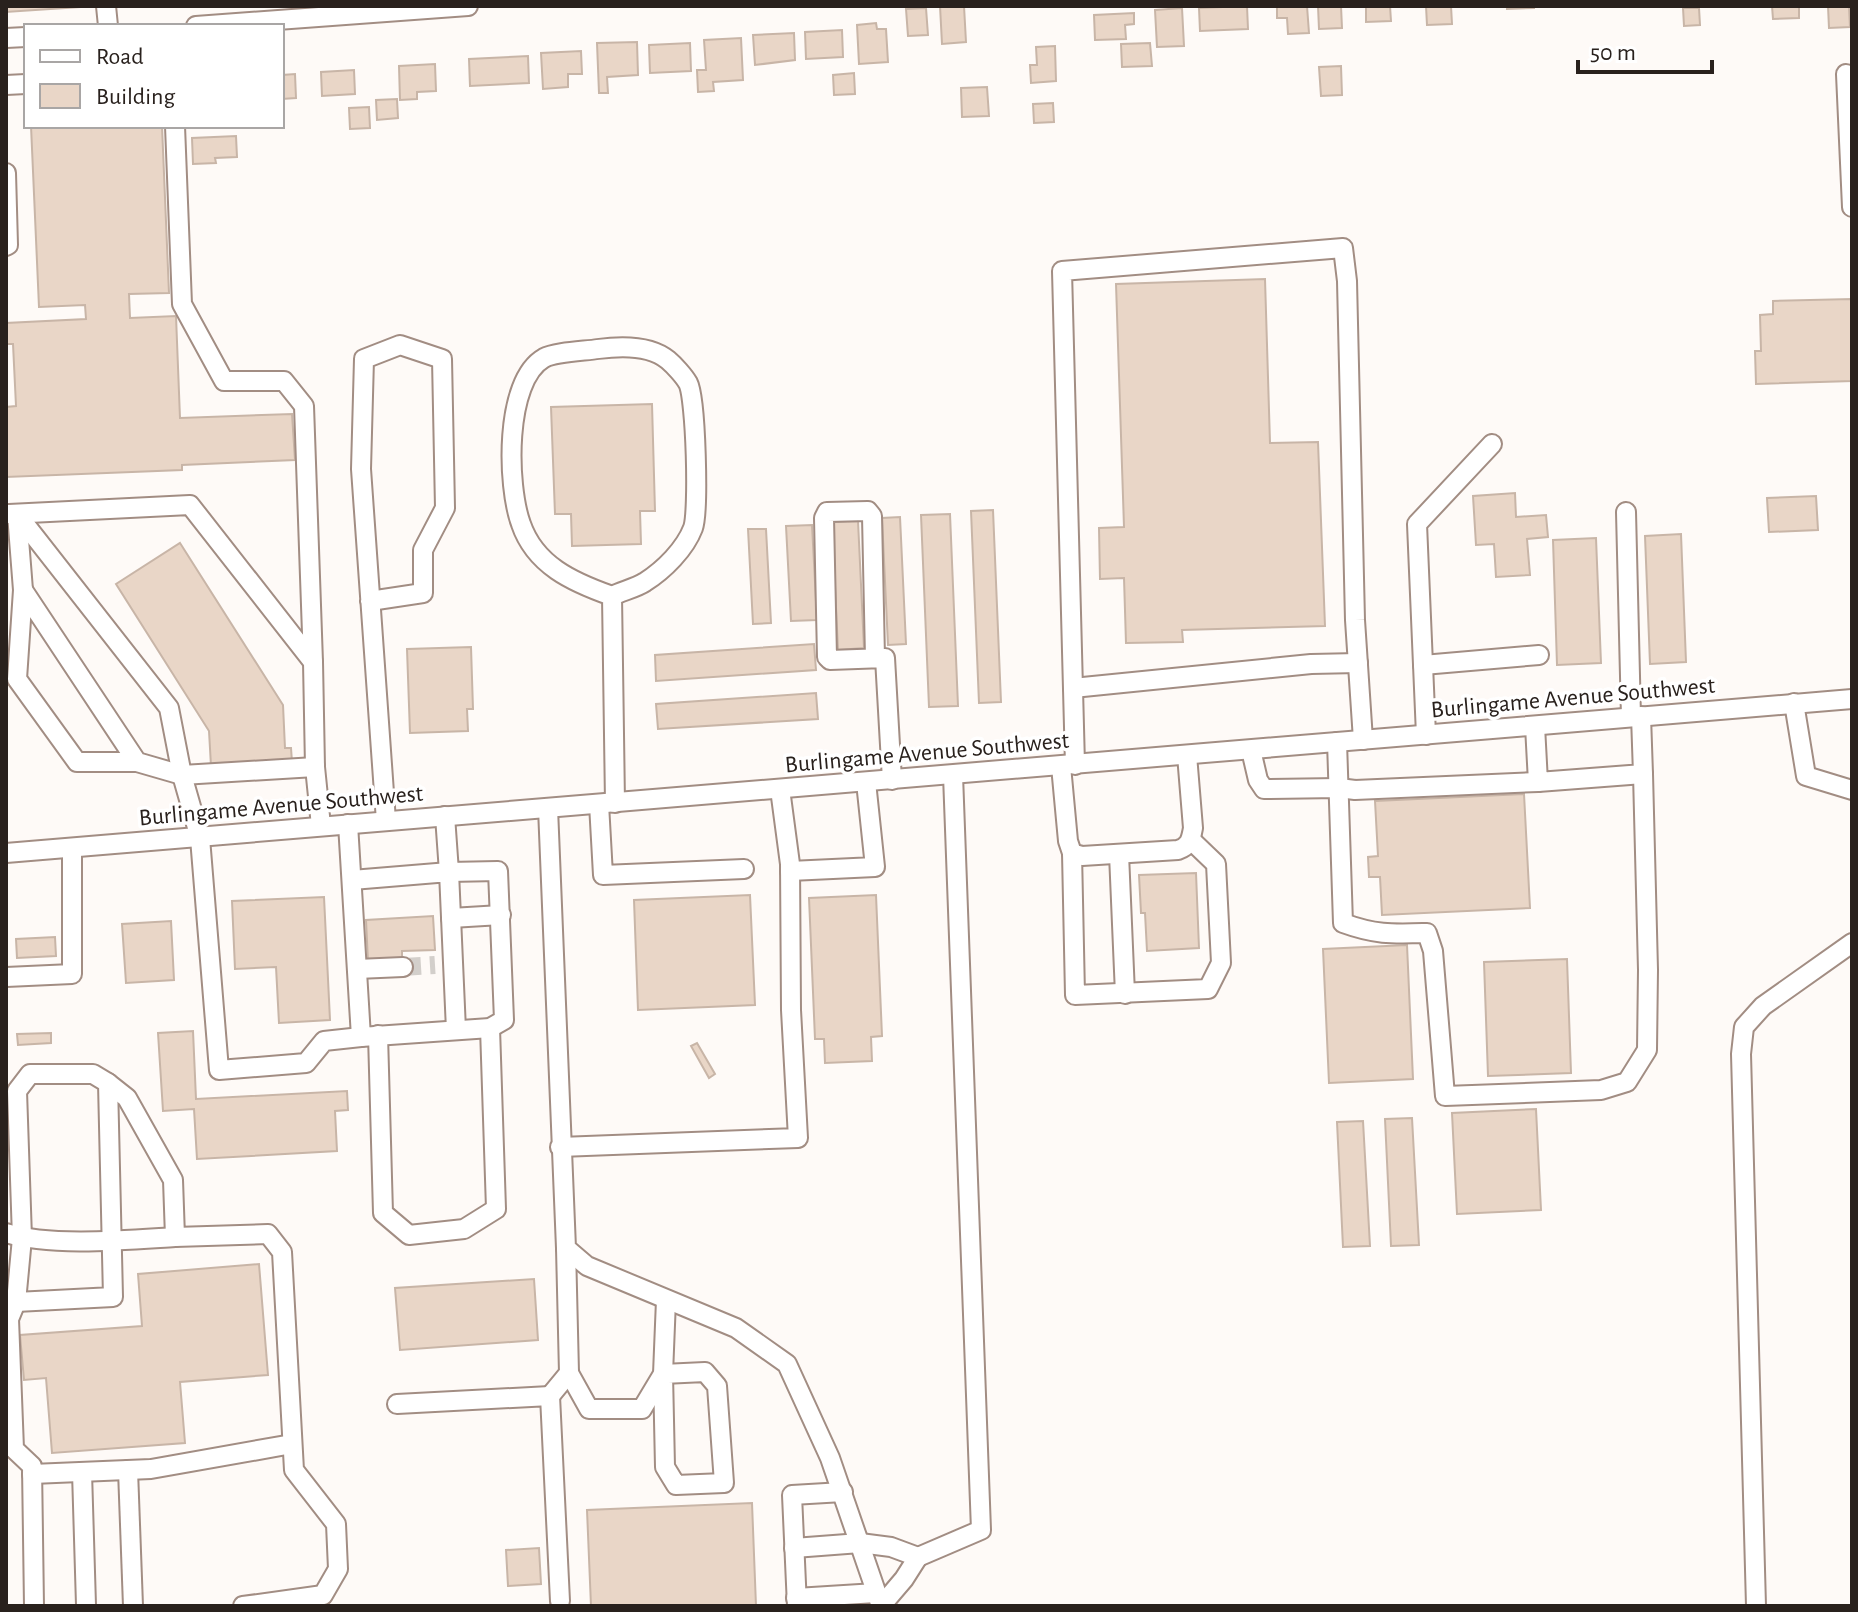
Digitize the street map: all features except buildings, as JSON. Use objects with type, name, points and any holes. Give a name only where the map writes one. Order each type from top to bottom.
[{"type":"street","points":[[223,24],[468,6]]},
{"type":"street","points":[[1846,74],[1852,207]]},
{"type":"street","points":[[175,128],[182,304],[224,381],[284,381],[304,406],[315,767],[321,826]]},
{"type":"street","points":[[6,173],[6,246]]},
{"type":"street","points":[[1191,840],[1216,864],[1221,963],[1208,989],[1075,995],[1072,853],[1068,841],[1068,765],[1073,688],[1062,271],[1343,248],[1347,281],[1363,740]]},
{"type":"street","points":[[370,601],[423,593],[423,550],[445,508],[442,359],[400,345],[364,359],[361,469],[370,601],[386,821]]},
{"type":"street","points":[[620,346],[646,350],[667,358],[689,384],[695,435],[696,487],[694,527],[674,558],[645,583],[612,596],[581,585],[552,569],[526,539],[514,506],[511,458],[515,414],[524,380],[545,358],[620,346]]},
{"type":"street","points":[[1426,735],[1417,524],[1492,444]]},
{"type":"street","points":[[12,514],[190,505],[313,662]]},
{"type":"street","points":[[875,658],[872,516],[868,511],[827,512],[824,518],[827,657],[830,660],[886,660],[892,780]]},
{"type":"street","points":[[1337,742],[1343,923],[1385,935],[1427,933],[1433,951],[1445,1096],[1601,1090],[1627,1082],[1647,1050],[1648,970],[1643,774],[1636,717],[1626,512]]},
{"type":"street","points":[[12,514],[23,590],[17,679],[77,762],[137,762],[182,775],[315,767]]},
{"type":"street","points":[[12,514],[169,708],[182,775],[200,838],[219,1070],[306,1063],[324,1041],[490,1028],[504,1020],[498,871],[352,880]]},
{"type":"street","points":[[23,590],[137,762]]},
{"type":"street","points":[[612,596],[603,875],[744,869]]},
{"type":"street","points":[[1423,665],[1539,655]]},
{"type":"street","points":[[1073,688],[1311,664],[1358,663]]},
{"type":"street","name":"Burlingame Avenue Southwest","points":[[6,853],[1852,699]]},
{"type":"street","points":[[1794,703],[1806,776],[1852,790]]},
{"type":"street","points":[[1535,726],[1538,782]]},
{"type":"street","points":[[1251,750],[1258,780],[1264,789],[1355,790],[1643,774]]},
{"type":"street","points":[[1072,853],[1082,856],[1185,847],[1191,840],[1193,828],[1187,755]]},
{"type":"street","points":[[843,1492],[792,1495],[797,1602],[879,1602],[904,1579],[918,1557],[981,1530],[953,775]]},
{"type":"street","points":[[790,871],[875,867],[866,782]]},
{"type":"street","points":[[560,1147],[798,1138],[791,1010],[790,871],[780,789]]},
{"type":"street","points":[[548,808],[569,1373],[589,1409],[642,1409],[663,1374]]},
{"type":"street","points":[[445,816],[451,918],[444,965],[456,1030]]},
{"type":"street","points":[[348,824],[357,969],[370,1036],[383,1213],[409,1235],[464,1229],[496,1209],[490,1028]]},
{"type":"street","points":[[6,977],[72,974],[72,848]]},
{"type":"street","points":[[1119,854],[1125,994]]},
{"type":"street","points":[[451,918],[501,915]]},
{"type":"street","points":[[1756,1606],[1741,1054],[1744,1027],[1763,1006],[1852,943]]},
{"type":"street","points":[[357,969],[403,967]]},
{"type":"street","points":[[34,1606],[32,1466],[10,1450],[9,1319],[16,1302],[13,1262],[17,1091],[30,1074],[93,1074],[127,1098],[173,1180],[175,1237]]},
{"type":"street","points":[[16,1302],[113,1297],[108,1083]]},
{"type":"street","points":[[14,1235],[111,1241],[268,1234],[282,1252],[294,1470],[336,1524],[338,1569],[323,1595],[243,1606]]},
{"type":"street","points":[[566,1248],[587,1266],[736,1328],[787,1364],[843,1492],[879,1602]]},
{"type":"street","points":[[663,1374],[705,1372],[717,1386],[724,1483],[676,1485],[665,1467],[663,1374],[666,1300]]},
{"type":"street","points":[[560,1601],[550,1396],[569,1373]]},
{"type":"street","points":[[397,1404],[550,1396]]},
{"type":"street","points":[[32,1474],[151,1469],[292,1444]]},
{"type":"street","points":[[128,1470],[133,1606]]},
{"type":"street","points":[[66,1606],[86,1606],[82,1472]]},
{"type":"street","points":[[794,1548],[860,1543],[891,1547],[918,1557]]},
{"type":"tunnel","points":[[403,967],[435,965]]}]
